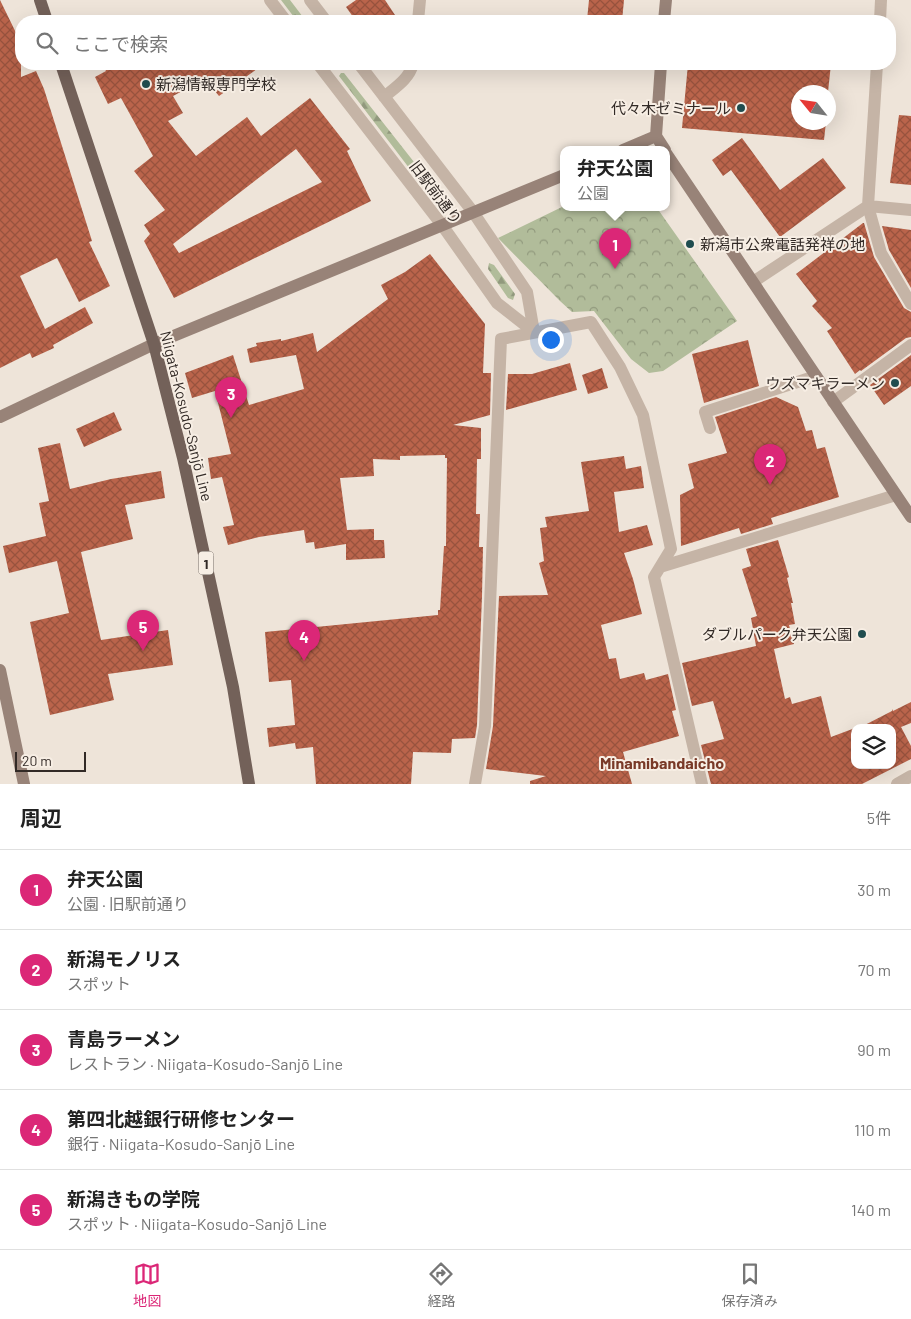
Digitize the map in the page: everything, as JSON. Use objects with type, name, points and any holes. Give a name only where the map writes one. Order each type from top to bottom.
[{"type":"main road","points":[[40,0],[45,15]]},
{"type":"main road","name":"Niigata-Kosudo-Sanjō Line","points":[[63,70],[154,344],[182,458],[233,687],[249,784]]},
{"type":"street","points":[[270,0],[281,15]]},
{"type":"street","points":[[310,0],[321,15]]},
{"type":"street","points":[[419,15],[420,0]]},
{"type":"street","points":[[665,15],[666,0]]},
{"type":"street","points":[[880,15],[881,0]]},
{"type":"street","name":"旧駅前通り","points":[[323,70],[442,225],[497,303],[534,332]]},
{"type":"street","points":[[363,70],[472,212],[527,292],[534,332]]},
{"type":"street","points":[[384,97],[402,82],[412,70]]},
{"type":"street","points":[[661,70],[656,136],[663,146]]},
{"type":"street","points":[[877,70],[868,206],[881,253],[911,304]]},
{"type":"street","points":[[632,146],[656,136]]},
{"type":"street","points":[[670,157],[896,495],[909,509]]},
{"type":"street","points":[[0,418],[154,344],[560,177]]},
{"type":"street","points":[[753,282],[868,206],[911,210]]},
{"type":"street","points":[[475,784],[486,726],[501,339],[591,322],[620,367],[644,415],[671,549],[654,577],[702,784]]},
{"type":"street","points":[[833,402],[911,345]]},
{"type":"street","points":[[710,428],[705,412],[816,376]]},
{"type":"street","points":[[660,566],[896,495]]},
{"type":"street","points":[[0,670],[24,784]]},
{"type":"street","points":[[897,784],[911,776]]},
{"type":"green space","points":[[281,0],[290,0],[301,15],[292,15]]},
{"type":"green space","points":[[341,73],[344,73],[425,176],[419,181],[339,76]]},
{"type":"green space","points":[[560,208],[560,211],[659,211],[737,321],[663,371],[649,373],[631,359],[594,311],[572,312],[498,238]]},
{"type":"green space","points":[[489,263],[494,265],[515,294],[513,300],[508,298],[488,269]]},
{"type":"building","points":[[0,0],[15,31],[15,70],[21,70],[21,77],[36,71],[44,89],[92,241],[89,242],[110,286],[79,302],[57,258],[20,276],[45,329],[85,307],[93,323],[53,345],[54,348],[32,358],[30,353],[0,368]]},
{"type":"building","points":[[356,0],[385,0],[395,15],[352,15],[346,7]]},
{"type":"building","points":[[589,0],[624,0],[623,15],[588,15]]},
{"type":"building","points":[[105,70],[256,70],[219,96],[205,79],[173,96],[183,113],[168,121],[196,156],[247,117],[261,136],[310,98],[350,149],[347,151],[371,201],[174,298],[144,241],[150,234],[144,225],[165,210],[134,171],[153,156],[121,98],[108,104],[95,77]],"holes":[[[296,149],[322,182],[179,253],[173,244]]]},
{"type":"building","name":"代々木ゼミナール","points":[[687,70],[830,70],[829,85],[791,85],[791,130],[825,130],[824,140],[682,128]]},
{"type":"building","points":[[899,115],[911,116],[911,185],[890,183]]},
{"type":"building","points":[[742,138],[780,190],[823,158],[846,188],[780,237],[731,170],[723,176],[712,160]]},
{"type":"building","points":[[863,223],[874,257],[904,308],[911,312],[911,337],[906,338],[855,374],[827,331],[832,328],[812,306],[817,301],[796,274]]},
{"type":"building","points":[[882,226],[911,230],[911,288],[889,250]]},
{"type":"building","points":[[430,254],[485,324],[483,373],[491,373],[490,415],[453,425],[481,428],[481,459],[477,459],[476,514],[480,514],[479,547],[483,547],[475,738],[452,739],[451,753],[413,752],[411,784],[316,784],[313,747],[296,749],[295,743],[269,747],[267,728],[295,725],[291,680],[269,682],[265,632],[438,615],[438,610],[440,610],[444,546],[446,546],[447,458],[445,458],[445,455],[400,456],[400,460],[373,459],[374,476],[340,478],[347,530],[374,529],[374,540],[384,540],[385,558],[346,560],[346,544],[315,549],[314,542],[306,543],[304,530],[259,537],[228,545],[223,527],[234,525],[222,477],[211,479],[208,458],[231,454],[215,391],[192,398],[185,373],[233,355],[249,405],[304,389],[296,355],[250,363],[247,349],[257,346],[256,343],[281,339],[281,341],[313,333],[317,352],[388,299],[381,285],[405,272]]},
{"type":"building","points":[[748,340],[759,386],[704,403],[692,354]]},
{"type":"building","points":[[911,355],[911,386],[884,405],[870,385]]},
{"type":"building","points":[[570,363],[577,390],[506,410],[508,374],[532,374]]},
{"type":"building","points":[[602,368],[608,388],[588,394],[582,375]]},
{"type":"building","points":[[776,397],[798,407],[806,431],[812,430],[817,449],[825,447],[839,497],[771,518],[773,524],[741,534],[739,528],[681,546],[680,495],[694,488],[688,464],[727,453],[715,417]]},
{"type":"building","points":[[114,412],[122,430],[84,447],[76,429]]},
{"type":"building","points":[[60,443],[70,489],[111,479],[161,471],[165,498],[125,505],[133,539],[81,552],[101,640],[168,630],[173,665],[108,674],[114,700],[50,715],[30,622],[69,613],[57,561],[9,573],[3,546],[46,536],[39,503],[49,501],[38,448]]},
{"type":"building","points":[[624,456],[626,469],[641,466],[644,488],[614,492],[619,532],[647,525],[653,545],[624,553],[642,614],[601,625],[609,659],[616,658],[620,679],[644,673],[646,680],[668,674],[676,710],[672,711],[679,736],[623,752],[632,784],[530,784],[530,781],[546,776],[486,769],[493,726],[499,596],[548,595],[539,563],[544,561],[540,528],[547,527],[545,517],[589,511],[581,462]]},
{"type":"building","points":[[778,540],[789,577],[787,578],[793,603],[791,603],[795,624],[789,625],[794,644],[774,649],[785,699],[790,697],[792,704],[821,696],[831,737],[851,730],[851,769],[891,769],[862,784],[711,784],[701,745],[724,739],[713,701],[692,706],[682,663],[756,646],[751,618],[757,616],[742,569],[751,566],[746,549]]},
{"type":"building","points":[[911,702],[911,723],[901,727],[911,746],[911,759],[896,767],[896,724],[867,724],[892,711],[892,709],[893,711]]},
{"type":"place","name":"新潟情報専門学校","points":[[146,84]]},
{"type":"place","name":"代々木ゼミナール","points":[[741,108]]},
{"type":"place","name":"新潟市公衆電話発祥の地","points":[[690,244]]},
{"type":"place","name":"弁天公園","points":[[615,269]]},
{"type":"place","name":"ウズマキラーメン","points":[[895,383]]},
{"type":"place","name":"青島ラーメン","points":[[231,418]]},
{"type":"place","name":"新潟モノリス","points":[[770,485]]},
{"type":"place","name":"ダブルパーク弁天公園","points":[[862,634]]},
{"type":"place","name":"新潟きもの学院","points":[[143,651]]},
{"type":"place","name":"第四北越銀行研修センター","points":[[304,661]]},
{"type":"district","name":"Minamibandaicho","points":[[662,762]]}]
